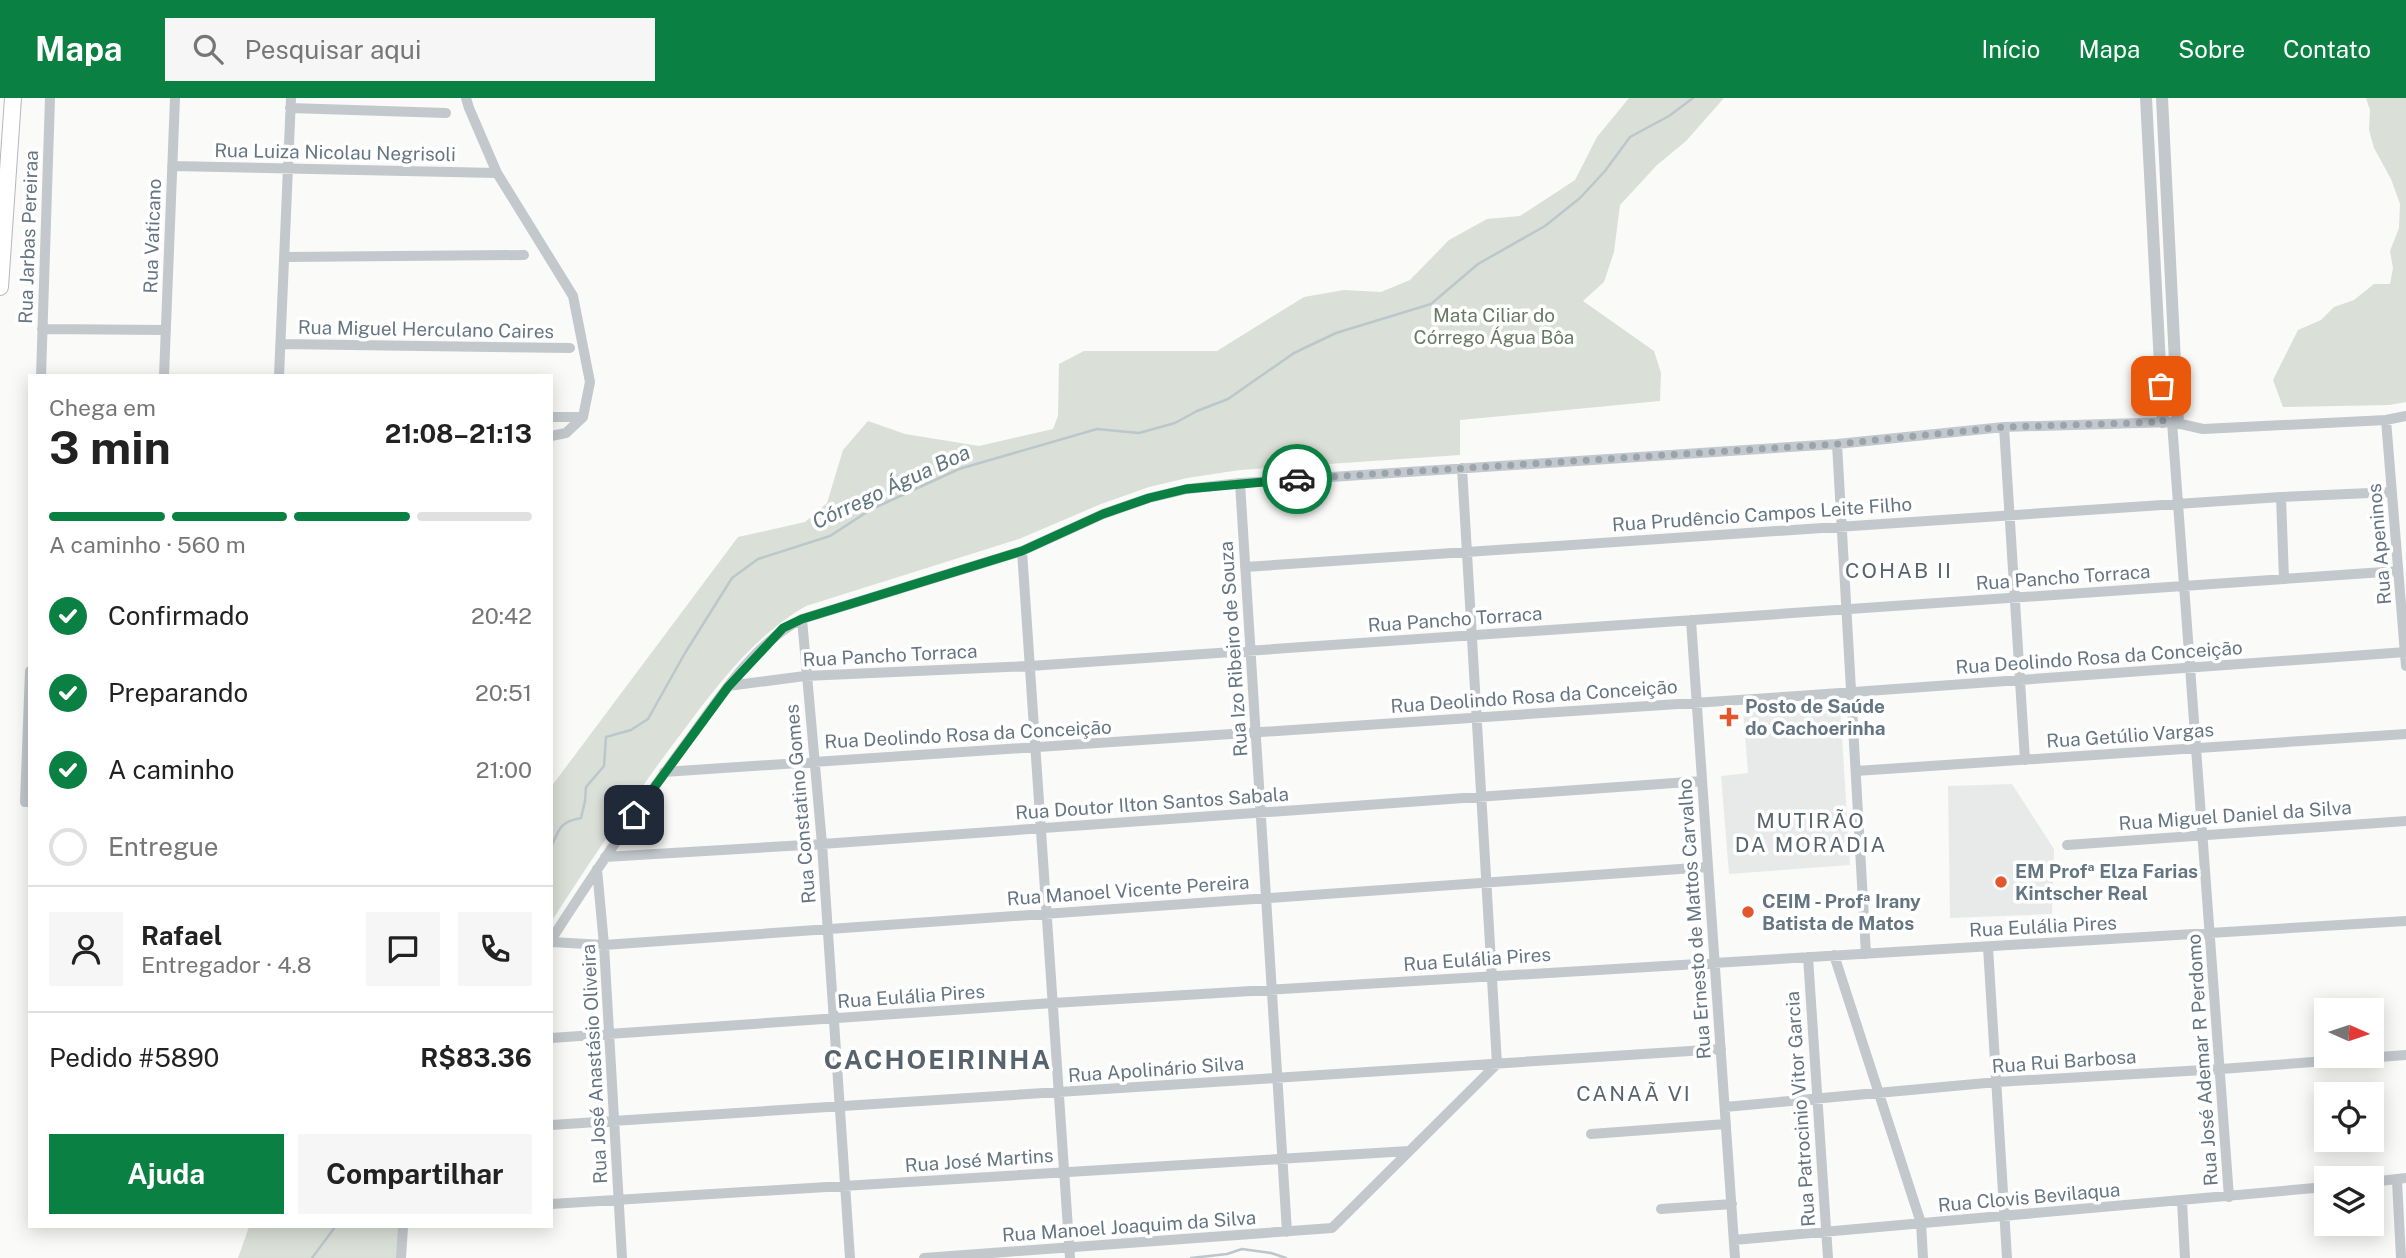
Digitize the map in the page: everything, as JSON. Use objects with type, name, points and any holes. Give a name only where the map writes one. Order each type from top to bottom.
[{"type":"highway","points":[[0,287],[13,98]]},
{"type":"street","name":"Rua Jarbas Pereiraa","points":[[41,374],[50,98]]},
{"type":"street","name":"Rua Vaticano","points":[[164,374],[175,98]]},
{"type":"street","points":[[466,98],[497,173],[573,296],[590,382],[583,417],[566,433],[553,436]]},
{"type":"street","points":[[2146,98],[2171,422]]},
{"type":"street","points":[[2162,98],[2171,422]]},
{"type":"street","points":[[279,374],[290,103],[446,113]]},
{"type":"street","name":"Rua Luiza Nicolau Negrisoli","points":[[172,166],[497,173]]},
{"type":"street","points":[[285,257],[524,255]]},
{"type":"street","points":[[43,328],[166,330]]},
{"type":"street","name":"Rua Miguel Herculano Caires","points":[[281,344],[570,348]]},
{"type":"street","points":[[553,938],[664,772],[728,687],[783,628],[802,619],[1022,551],[1103,514],[1149,498],[1186,489],[1240,483],[1837,444],[2004,427],[2171,422],[2203,429],[2386,420],[2406,416]]},
{"type":"street","points":[[553,417],[583,417]]},
{"type":"street","name":"Rua Apeninos","points":[[2386,420],[2406,666]]},
{"type":"street","name":"Rua José Ademar R Perdomo","points":[[2171,422],[2229,1197]]},
{"type":"street","points":[[2004,427],[2025,760]]},
{"type":"street","points":[[1837,444],[1866,954]]},
{"type":"street","points":[[1409,1151],[1497,1064],[1462,468]]},
{"type":"street","name":"Rua Izo Ribeiro de Souza","points":[[1240,483],[1287,1232]]},
{"type":"street","name":"Rua Prudêncio Campos Leite Filho","points":[[1245,567],[2281,497],[2392,492]]},
{"type":"street","points":[[2281,497],[2284,579]]},
{"type":"street","points":[[1022,551],[1070,1253]]},
{"type":"street","name":"Rua Pancho Torraca","points":[[728,687],[805,676],[1030,666],[2398,572]]},
{"type":"street","name":"Rua Constatino Gomes","points":[[802,619],[834,1020]]},
{"type":"street","name":"Rua Ernesto de Mattos Carvalho","points":[[1690,620],[1735,1258]]},
{"type":"street","name":"Rua Deolindo Rosa da Conceição","points":[[664,772],[2406,652]]},
{"type":"street","name":"Rua Getúlio Vargas","points":[[1856,771],[2406,734]]},
{"type":"street","points":[[27,802],[28,758]]},
{"type":"street","name":"Rua Doutor Ilton Santos Sabala","points":[[605,857],[1702,781]]},
{"type":"street","name":"Rua Miguel Daniel da Silva","points":[[2067,845],[2203,833],[2406,821]]},
{"type":"street","name":"Rua Manoel Vicente Pereira","points":[[553,941],[604,945],[1708,867]]},
{"type":"street","name":"Rua José Anastásio Oliveira","points":[[597,869],[610,1034],[622,1258]]},
{"type":"street","name":"Rua Eulália Pires","points":[[553,1038],[1492,975],[2406,921]]},
{"type":"street","points":[[1988,947],[2007,1258]]},
{"type":"street","points":[[1834,956],[1921,1223],[1923,1258]]},
{"type":"street","name":"Rua Patrocinio Vitor Garcia","points":[[1808,957],[1828,1258]]},
{"type":"street","points":[[834,1020],[850,1258]]},
{"type":"street","name":"Rua Apolinário Silva","points":[[553,1125],[1721,1049]]},
{"type":"street","name":"Rua Rui Barbosa","points":[[1725,1107],[1997,1082],[2406,1055]]},
{"type":"street","points":[[1591,1134],[1726,1124]]},
{"type":"street","name":"Rua José Martins","points":[[553,1205],[1409,1151]]},
{"type":"street","name":"Rua Manoel Joaquim da Silva","points":[[924,1258],[1070,1253],[1336,1227],[1409,1151]]},
{"type":"street","points":[[2384,1181],[2402,1179],[2402,1258]]},
{"type":"street","name":"Rua Clovis Bevilaqua","points":[[1734,1240],[2314,1188]]},
{"type":"street","name":"Rua José Ademar R Perdomo","points":[[2182,1201],[2185,1258]]},
{"type":"street","points":[[1661,1209],[1732,1203]]},
{"type":"street","points":[[401,1258],[403,1228]]},
{"type":"shaded area","points":[[1840,704],[1850,865],[1729,874],[1721,776],[1748,773],[1743,711]]},
{"type":"shaded area","name":"EM Profª Elza Farias Kintscher Real","points":[[2012,784],[2054,849],[2052,914],[1950,918],[1948,786]]},
{"type":"green space","name":"Mata Ciliar do Córrego Água Bôa","points":[[1629,98],[1724,98],[1686,141],[1657,165],[1620,205],[1614,252],[1604,282],[1583,301],[1654,351],[1661,373],[1660,401],[1460,420],[1460,455],[1240,470],[1149,487],[1019,539],[806,606],[770,631],[738,662],[710,695],[599,849],[553,919],[553,784],[738,537],[805,522],[827,503],[843,450],[868,421],[905,434],[979,446],[1053,429],[1058,416],[1059,364],[1084,351],[1217,351],[1304,297],[1344,290],[1381,292],[1410,280],[1449,240],[1487,219],[1520,216],[1575,180],[1597,137]]},
{"type":"green space","points":[[2366,98],[2406,98],[2406,402],[2389,405],[2283,407],[2273,380],[2298,330],[2321,320],[2334,307],[2354,300],[2374,284],[2390,284],[2393,268],[2390,251],[2399,228],[2400,204],[2391,179],[2374,148]]},
{"type":"green space","points":[[249,1228],[399,1228],[397,1258],[238,1258]]},
{"type":"waterway","name":"Córrego Água Boa","points":[[553,843],[564,824],[581,818],[586,787],[604,766],[606,737],[631,730],[648,719],[732,578],[758,559],[830,536],[870,510],[959,469],[1097,429],[1139,433],[1175,423],[1228,399],[1294,353],[1336,333],[1431,304],[1478,264],[1545,226],[1580,198],[1605,171],[1630,137],[1669,116],[1693,98]]},
{"type":"waterway","name":"Córrego Água Boa","points":[[312,1258],[334,1228]]},
{"type":"waterway","points":[[1191,1258],[1227,1254],[1242,1249],[1286,1258]]},
{"type":"way so far","points":[[1297,479],[1837,444],[2004,427],[2163,422],[2161,386]]},
{"type":"place","name":"Posto de Saúde do Cachoerinha","points":[[1729,717]]},
{"type":"place","name":"EM Profª Elza Farias Kintscher Real","points":[[2001,882]]},
{"type":"place","name":"CEIM - Profª Irany Batista de Matos","points":[[1748,912]]},
{"type":"district","name":"COHAB II","points":[[1899,571]]},
{"type":"district","name":"MUTIRÃO DA MORADIA","points":[[1811,833]]},
{"type":"district","name":"CACHOEIRINHA","points":[[938,1060]]},
{"type":"district","name":"CANAÃ VI","points":[[1634,1094]]},
{"type":"route","points":[[634,815],[728,687],[783,628],[802,619],[1022,551],[1103,514],[1149,498],[1186,489],[1297,479]]}]
